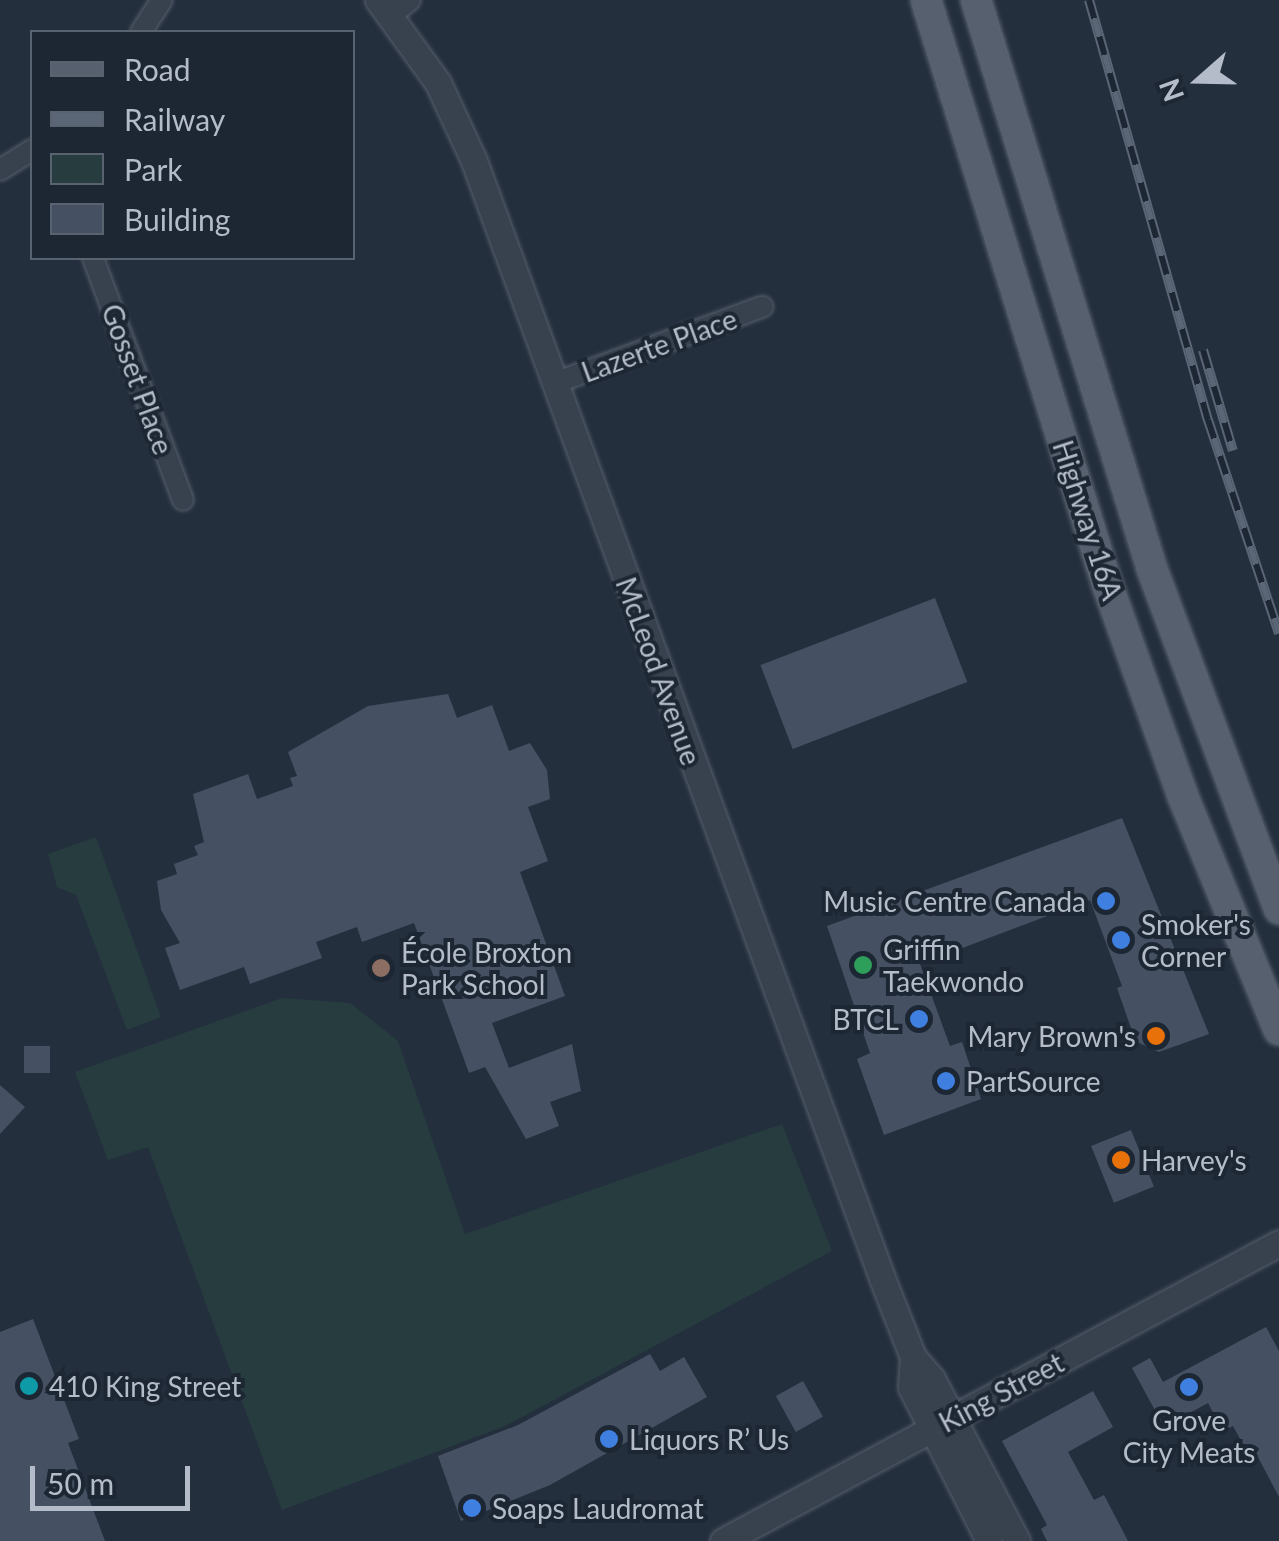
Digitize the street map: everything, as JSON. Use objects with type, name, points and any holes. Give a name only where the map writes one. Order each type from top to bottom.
[{"type":"main road","name":"Highway 16A","points":[[926,0],[1107,584],[1182,794],[1279,1030]]},
{"type":"main road","name":"Highway 16A","points":[[976,0],[1152,569],[1279,908]]},
{"type":"street","points":[[142,30],[162,0]]},
{"type":"street","name":"McLeod Avenue","points":[[393,5],[456,122],[913,1357],[988,1541]]},
{"type":"street","points":[[0,170],[30,151]]},
{"type":"street","name":"Gosset Place","points":[[95,260],[182,500]]},
{"type":"street","name":"Lazerte Place","points":[[555,383],[762,307]]},
{"type":"street","name":"King Street","points":[[723,1541],[941,1424],[1275,1254]]},
{"type":"street","name":"McLeod Avenue","points":[[941,1424],[1017,1541]]},
{"type":"green space","points":[[96,837],[161,1017],[127,1030],[76,895],[57,887],[48,854]]},
{"type":"green space","points":[[282,998],[350,1003],[398,1041],[465,1234],[782,1124],[832,1251],[505,1426],[282,1510],[148,1147],[108,1160],[75,1072]]},
{"type":"building","points":[[935,598],[967,682],[793,749],[760,665]]},
{"type":"building","points":[[448,694],[457,718],[492,705],[509,751],[530,743],[547,770],[550,799],[528,807],[548,861],[520,872],[565,996],[492,1023],[509,1068],[572,1044],[581,1091],[550,1102],[559,1126],[526,1139],[485,1067],[469,1073],[414,923],[362,942],[357,927],[316,942],[322,958],[250,984],[244,967],[180,990],[165,948],[180,943],[161,910],[157,881],[177,874],[174,864],[198,855],[194,846],[204,842],[193,794],[248,774],[257,799],[293,786],[290,778],[297,776],[288,752],[368,706]]},
{"type":"building","points":[[1122,818],[1209,1034],[1159,1052],[1128,1038],[1131,1028],[1117,988],[1122,986],[1090,900],[920,964],[950,1046],[962,1042],[981,1099],[884,1135],[857,1059],[870,1053],[827,926]]},
{"type":"building","points":[[24,1046],[50,1046],[50,1073],[24,1073]]},
{"type":"building","points":[[0,1085],[25,1107],[0,1134]]},
{"type":"building","name":"Harvey's","points":[[1131,1130],[1154,1187],[1114,1203],[1091,1146]]},
{"type":"building","name":"410 King Street","points":[[33,1319],[79,1439],[68,1443],[105,1541],[0,1541],[0,1332]]},
{"type":"building","points":[[1266,1327],[1279,1351],[1279,1497],[1251,1444],[1245,1448],[1233,1426],[1223,1431],[1208,1403],[1164,1427],[1132,1368],[1150,1358],[1163,1382]]},
{"type":"building","points":[[650,1354],[660,1371],[684,1357],[707,1397],[550,1485],[461,1521],[438,1456],[518,1425]]},
{"type":"building","points":[[803,1381],[823,1417],[796,1432],[776,1396]]},
{"type":"building","points":[[1093,1391],[1113,1427],[1068,1452],[1094,1500],[1104,1495],[1128,1541],[1047,1541],[1041,1529],[1047,1525],[1002,1441]]},
{"type":"railway","points":[[1089,0],[1208,420],[1279,634]]},
{"type":"railway","points":[[1203,350],[1233,451]]},
{"type":"place","name":"Music Centre Canada","points":[[1106,901]]},
{"type":"place","name":"Smoker's Corner","points":[[1121,940]]},
{"type":"place","name":"Griffin Taekwondo","points":[[863,965]]},
{"type":"place","name":"École Broxton Park School","points":[[381,968]]},
{"type":"place","name":"BTCL","points":[[919,1019]]},
{"type":"place","name":"Mary Brown's","points":[[1156,1036]]},
{"type":"place","name":"PartSource","points":[[946,1081]]},
{"type":"place","name":"Harvey's","points":[[1121,1160]]},
{"type":"place","name":"410 King Street","points":[[29,1386]]},
{"type":"place","name":"Grove City Meats","points":[[1189,1387]]},
{"type":"place","name":"Liquors R’ Us","points":[[609,1439]]},
{"type":"place","name":"Soaps Laudromat","points":[[472,1508]]}]
